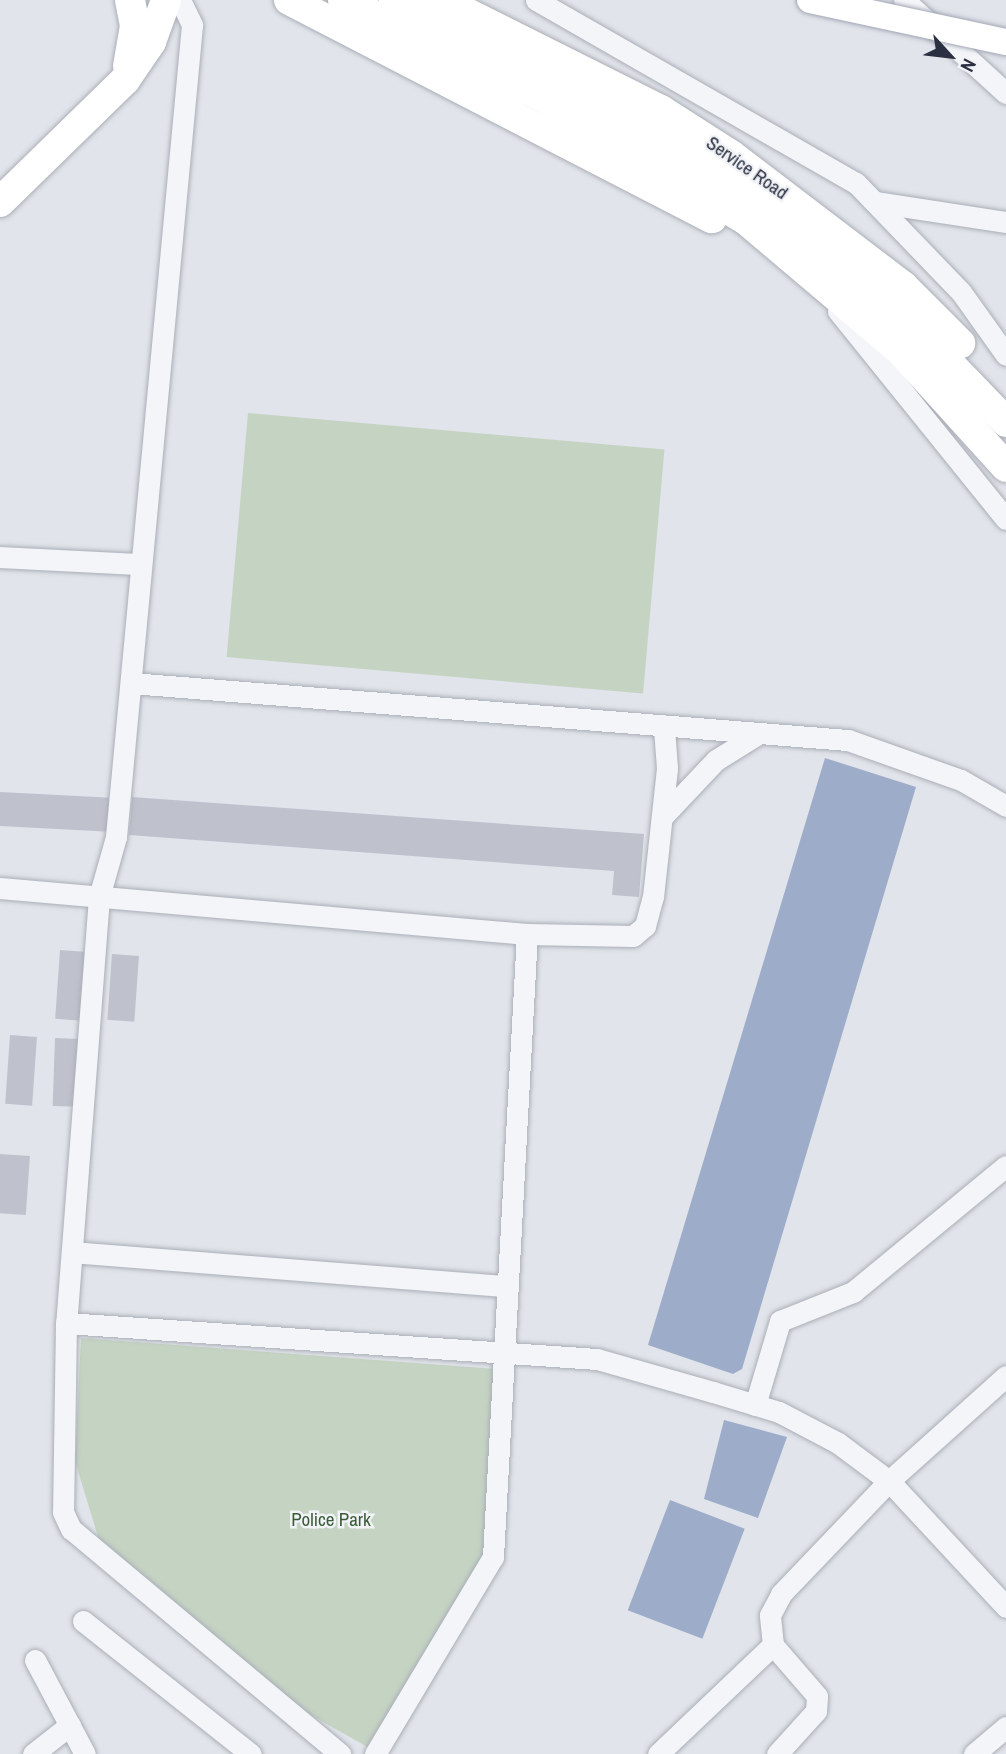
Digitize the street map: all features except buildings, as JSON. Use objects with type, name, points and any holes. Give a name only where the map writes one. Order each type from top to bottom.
[{"type":"highway","points":[[125,80],[135,26],[130,0]]},
{"type":"highway","points":[[0,202],[125,80],[151,42],[166,0]]},
{"type":"highway","points":[[289,0],[432,79],[788,254]]},
{"type":"highway","points":[[343,0],[541,97],[669,168],[788,254],[900,350],[1006,467]]},
{"type":"highway","points":[[394,0],[550,76],[758,200],[919,332],[1006,422]]},
{"type":"highway","name":"Service Road","points":[[441,0],[661,110],[731,155],[903,286],[1006,399]]},
{"type":"main road","points":[[810,0],[1006,41]]},
{"type":"street","points":[[180,0],[192,25],[137,564],[131,683],[116,837],[99,897],[66,1323],[63,1512],[71,1529],[340,1754]]},
{"type":"street","points":[[536,0],[773,131],[875,202],[961,292],[1006,355]]},
{"type":"street","points":[[904,0],[1006,93]]},
{"type":"street","points":[[875,202],[1006,222]]},
{"type":"street","points":[[788,254],[912,397],[1006,519]]},
{"type":"street","points":[[0,557],[137,564]]},
{"type":"street","points":[[131,683],[664,728],[848,740],[900,755],[1006,806]]},
{"type":"street","points":[[0,888],[527,934],[633,936],[639,931],[653,897],[663,816],[664,728]]},
{"type":"street","points":[[663,816],[716,760],[758,734]]},
{"type":"street","points":[[375,1754],[494,1557],[502,1351],[527,934]]},
{"type":"street","points":[[755,1405],[780,1321],[853,1292],[1006,1166]]},
{"type":"street","points":[[72,1252],[506,1286]]},
{"type":"street","points":[[66,1323],[597,1359],[755,1405],[838,1443],[889,1481],[1006,1608]]},
{"type":"street","points":[[777,1754],[816,1711],[817,1696],[773,1645],[770,1615],[781,1594],[889,1481],[1006,1376]]},
{"type":"street","points":[[83,1621],[251,1754]]},
{"type":"street","points":[[658,1754],[773,1645]]},
{"type":"street","points":[[35,1660],[85,1754]]},
{"type":"street","points":[[33,1754],[70,1725]]},
{"type":"street","points":[[974,1754],[1006,1727]]},
{"type":"green space","points":[[248,413],[664,449],[643,693],[227,657]]},
{"type":"green space","name":"Police Park","points":[[81,1338],[510,1370],[494,1554],[371,1749],[300,1709],[102,1550],[75,1461]]},
{"type":"water","points":[[825,758],[916,787],[742,1369],[733,1374],[648,1345]]},
{"type":"water","points":[[724,1420],[787,1437],[758,1518],[704,1499]]},
{"type":"water","points":[[670,1500],[745,1529],[702,1639],[628,1610]]}]
